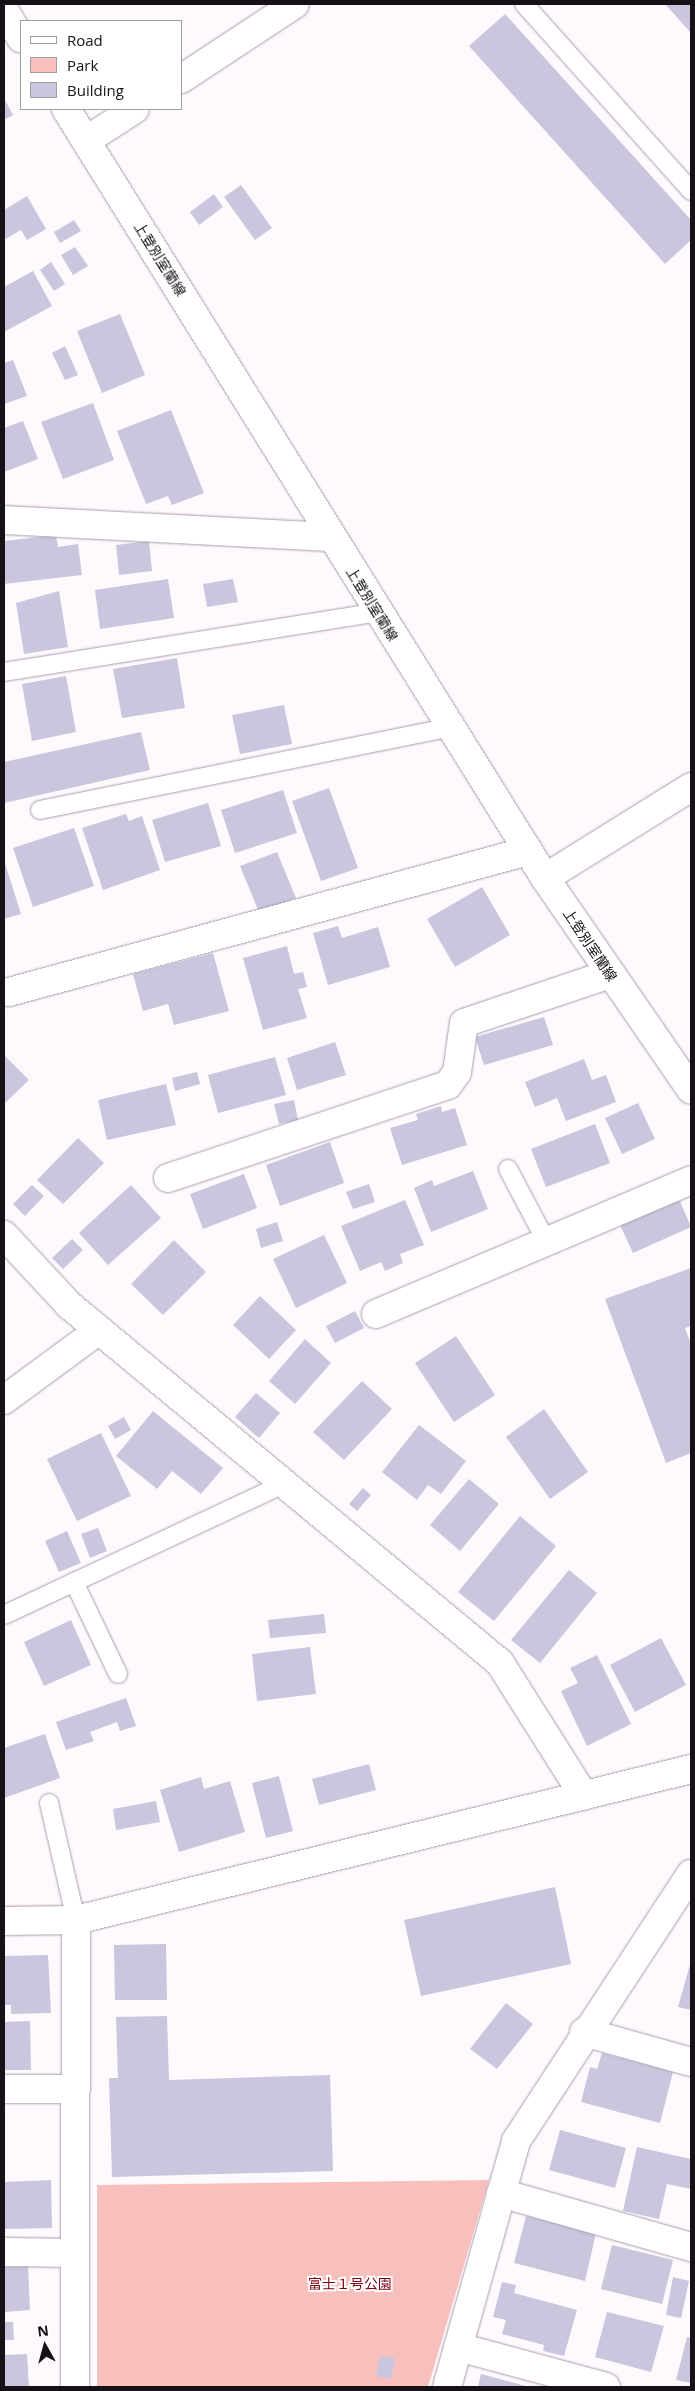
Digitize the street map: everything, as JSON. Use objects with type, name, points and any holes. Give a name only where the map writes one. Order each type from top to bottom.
[{"type":"street","points":[[182,77],[295,4]]},
{"type":"street","points":[[4,10],[20,36]]},
{"type":"street","name":"上登別室蘭線","points":[[67,110],[87,140],[330,537],[545,878],[610,974],[687,1075]]},
{"type":"street","points":[[87,140],[133,110]]},
{"type":"street","points":[[4,520],[330,537]]},
{"type":"street","points":[[545,878],[691,787]]},
{"type":"street","points":[[9,992],[528,851]]},
{"type":"street","points":[[168,1178],[448,1085],[457,1072],[464,1023],[610,974]]},
{"type":"street","points":[[376,1314],[546,1239],[691,1180]]},
{"type":"street","points":[[4,1235],[69,1305],[500,1663],[584,1796]]},
{"type":"street","points":[[4,1400],[99,1330]]},
{"type":"street","points":[[4,1921],[76,1920],[691,1769]]},
{"type":"street","points":[[447,2387],[516,2141],[584,2032],[691,1874]]},
{"type":"street","points":[[75,2387],[76,1920]]},
{"type":"street","points":[[584,2032],[691,2062]]},
{"type":"street","points":[[4,2089],[76,2089]]},
{"type":"street","points":[[500,2193],[691,2247]]},
{"type":"street","points":[[4,2252],[75,2253]]},
{"type":"street","points":[[458,2347],[606,2387]]},
{"type":"lane","points":[[524,4],[691,191]]},
{"type":"lane","points":[[4,672],[377,612]]},
{"type":"lane","points":[[40,810],[450,727]]},
{"type":"lane","points":[[508,1169],[546,1239]]},
{"type":"lane","points":[[4,1615],[284,1484]]},
{"type":"lane","points":[[74,1582],[118,1674]]},
{"type":"lane","points":[[49,1803],[76,1920]]},
{"type":"green space","name":"富士１号公園","points":[[489,2180],[428,2387],[97,2387],[97,2185]]},
{"type":"building","points":[[665,4],[691,4],[691,33]]},
{"type":"building","points":[[505,14],[691,220],[691,240],[665,264],[469,46]]},
{"type":"building","points":[[4,98],[13,115],[4,120]]},
{"type":"building","points":[[241,185],[272,228],[255,240],[224,197]]},
{"type":"building","points":[[214,194],[223,207],[199,225],[190,212]]},
{"type":"building","points":[[27,196],[46,229],[27,240],[21,230],[4,240],[4,210]]},
{"type":"building","points":[[74,220],[81,231],[60,243],[54,232]]},
{"type":"building","points":[[75,247],[88,266],[73,275],[61,255]]},
{"type":"building","points":[[51,262],[65,284],[54,291],[40,270]]},
{"type":"building","points":[[33,271],[52,306],[4,332],[4,287]]},
{"type":"building","points":[[120,314],[145,375],[102,393],[77,331]]},
{"type":"building","points":[[65,346],[78,375],[65,380],[52,353]]},
{"type":"building","points":[[13,360],[27,396],[4,404],[4,363]]},
{"type":"building","points":[[93,403],[114,460],[63,479],[41,422]]},
{"type":"building","points":[[171,410],[204,493],[172,505],[168,496],[146,504],[117,431]]},
{"type":"building","points":[[23,421],[38,459],[4,472],[4,428]]},
{"type":"building","points":[[56,535],[58,547],[78,544],[82,575],[4,584],[4,541]]},
{"type":"building","points":[[149,541],[152,571],[119,575],[116,545]]},
{"type":"building","points":[[168,579],[174,618],[100,629],[95,590]]},
{"type":"building","points":[[233,579],[238,602],[207,607],[203,584]]},
{"type":"building","points":[[59,591],[68,647],[24,654],[16,603]]},
{"type":"building","points":[[177,658],[185,708],[122,718],[113,669]]},
{"type":"building","points":[[66,676],[76,732],[32,741],[22,684]]},
{"type":"building","points":[[284,705],[292,744],[240,754],[232,715]]},
{"type":"building","points":[[141,732],[150,770],[4,803],[4,762]]},
{"type":"building","points":[[329,788],[358,868],[321,881],[292,801]]},
{"type":"building","points":[[283,790],[297,833],[235,853],[221,810]]},
{"type":"building","points":[[208,803],[221,846],[165,862],[152,820]]},
{"type":"building","points":[[126,814],[129,821],[142,816],[160,870],[103,890],[82,828]]},
{"type":"building","points":[[74,828],[94,886],[33,907],[13,848]]},
{"type":"building","points":[[277,852],[296,898],[259,912],[240,866]]},
{"type":"building","points":[[4,860],[21,914],[4,919]]},
{"type":"building","points":[[482,887],[510,935],[455,967],[427,919]]},
{"type":"building","points":[[338,926],[342,938],[378,927],[390,967],[328,985],[313,933]]},
{"type":"building","points":[[287,946],[294,974],[303,972],[307,987],[298,989],[307,1018],[263,1030],[243,958]]},
{"type":"building","points":[[213,953],[229,1011],[174,1025],[168,1004],[143,1011],[133,974]]},
{"type":"building","points":[[544,1017],[553,1045],[484,1065],[475,1037]]},
{"type":"building","points":[[335,1042],[346,1075],[297,1090],[287,1058]]},
{"type":"building","points":[[4,1055],[29,1080],[4,1104]]},
{"type":"building","points":[[275,1057],[286,1095],[218,1113],[208,1075]]},
{"type":"building","points":[[584,1059],[592,1080],[606,1075],[616,1102],[566,1121],[557,1098],[535,1107],[525,1082]]},
{"type":"building","points":[[197,1072],[200,1084],[175,1091],[172,1078]]},
{"type":"building","points":[[166,1084],[176,1125],[107,1140],[98,1100]]},
{"type":"building","points":[[294,1100],[298,1120],[279,1124],[274,1104]]},
{"type":"building","points":[[638,1103],[655,1139],[622,1154],[605,1118]]},
{"type":"building","points":[[441,1106],[442,1112],[455,1108],[467,1145],[402,1165],[390,1128],[418,1120],[416,1114]]},
{"type":"building","points":[[595,1124],[610,1163],[546,1187],[531,1149]]},
{"type":"building","points":[[78,1138],[104,1163],[63,1204],[37,1180]]},
{"type":"building","points":[[330,1142],[344,1183],[280,1206],[266,1165]]},
{"type":"building","points":[[473,1171],[488,1209],[431,1232],[414,1188],[432,1180],[434,1186]]},
{"type":"building","points":[[244,1174],[257,1208],[203,1229],[190,1194]]},
{"type":"building","points":[[369,1184],[375,1202],[353,1209],[346,1192]]},
{"type":"building","points":[[32,1185],[44,1196],[25,1216],[13,1204]]},
{"type":"building","points":[[131,1185],[161,1218],[108,1265],[79,1233]]},
{"type":"building","points":[[679,1199],[691,1227],[633,1253],[620,1225]]},
{"type":"building","points":[[405,1200],[424,1245],[400,1254],[403,1263],[385,1271],[381,1262],[360,1271],[341,1226]]},
{"type":"building","points":[[277,1222],[283,1241],[261,1248],[256,1229]]},
{"type":"building","points":[[324,1235],[347,1283],[296,1308],[273,1259]]},
{"type":"building","points":[[72,1239],[83,1250],[63,1269],[52,1258]]},
{"type":"building","points":[[174,1240],[206,1272],[163,1315],[131,1284]]},
{"type":"building","points":[[691,1268],[691,1326],[685,1328],[691,1344],[691,1453],[666,1463],[605,1299]]},
{"type":"building","points":[[260,1296],[296,1330],[269,1359],[233,1325]]},
{"type":"building","points":[[355,1311],[364,1328],[335,1343],[326,1326]]},
{"type":"building","points":[[456,1336],[495,1395],[454,1422],[415,1363]]},
{"type":"building","points":[[305,1339],[331,1363],[295,1404],[269,1381]]},
{"type":"building","points":[[362,1381],[392,1409],[344,1460],[313,1432]]},
{"type":"building","points":[[256,1393],[280,1413],[259,1438],[235,1417]]},
{"type":"building","points":[[544,1409],[588,1472],[550,1499],[506,1437]]},
{"type":"building","points":[[153,1411],[223,1468],[201,1494],[172,1471],[157,1489],[116,1456]]},
{"type":"building","points":[[124,1417],[131,1430],[115,1439],[108,1426]]},
{"type":"building","points":[[419,1425],[466,1461],[441,1494],[428,1485],[417,1500],[382,1472]]},
{"type":"building","points":[[101,1433],[131,1496],[77,1521],[47,1459]]},
{"type":"building","points":[[469,1479],[499,1504],[460,1551],[430,1525]]},
{"type":"building","points":[[363,1488],[371,1495],[357,1511],[349,1504]]},
{"type":"building","points":[[520,1516],[556,1546],[494,1621],[458,1592]]},
{"type":"building","points":[[98,1528],[107,1551],[90,1558],[81,1534]]},
{"type":"building","points":[[67,1531],[81,1563],[59,1572],[45,1541]]},
{"type":"building","points":[[569,1570],[597,1593],[540,1663],[511,1640]]},
{"type":"building","points":[[324,1614],[326,1633],[270,1638],[268,1620]]},
{"type":"building","points":[[71,1620],[91,1665],[44,1686],[24,1642]]},
{"type":"building","points":[[661,1638],[686,1685],[635,1712],[610,1665]]},
{"type":"building","points":[[310,1647],[316,1694],[257,1701],[252,1654]]},
{"type":"building","points":[[597,1655],[631,1724],[587,1746],[561,1691],[578,1683],[570,1668]]},
{"type":"building","points":[[126,1698],[136,1726],[120,1731],[117,1722],[90,1732],[94,1741],[66,1750],[56,1722]]},
{"type":"building","points":[[45,1734],[60,1778],[4,1798],[4,1748]]},
{"type":"building","points":[[369,1764],[376,1790],[319,1805],[312,1779]]},
{"type":"building","points":[[279,1776],[293,1831],[266,1838],[252,1783]]},
{"type":"building","points":[[201,1777],[204,1789],[230,1781],[245,1832],[179,1852],[160,1790]]},
{"type":"building","points":[[156,1801],[160,1822],[116,1830],[113,1809]]},
{"type":"building","points":[[555,1887],[571,1964],[421,1996],[404,1920]]},
{"type":"building","points":[[166,1944],[167,2000],[115,2000],[114,1945]]},
{"type":"building","points":[[48,1955],[51,2013],[11,2014],[11,2005],[4,2005],[4,1956]]},
{"type":"building","points":[[691,1961],[691,2010],[678,2007]]},
{"type":"building","points":[[506,2003],[533,2024],[497,2069],[470,2049]]},
{"type":"building","points":[[167,2016],[169,2080],[330,2075],[333,2171],[112,2177],[109,2078],[118,2078],[116,2017]]},
{"type":"building","points":[[30,2021],[31,2070],[4,2070],[4,2022]]},
{"type":"building","points":[[602,2053],[673,2072],[660,2123],[581,2102],[590,2067],[597,2069]]},
{"type":"building","points":[[560,2130],[626,2148],[615,2188],[549,2170]]},
{"type":"building","points":[[637,2147],[691,2159],[691,2189],[667,2184],[659,2219],[623,2211]]},
{"type":"building","points":[[51,2180],[52,2228],[4,2229],[4,2182]]},
{"type":"building","points":[[526,2216],[596,2233],[585,2281],[514,2263]]},
{"type":"building","points":[[612,2245],[673,2260],[662,2304],[601,2289]]},
{"type":"building","points":[[28,2266],[30,2310],[4,2312],[4,2267]]},
{"type":"building","points":[[673,2277],[689,2281],[681,2318],[666,2315]]},
{"type":"building","points":[[502,2282],[516,2285],[514,2293],[577,2310],[564,2356],[543,2351],[544,2345],[502,2334],[506,2320],[493,2317]]},
{"type":"building","points":[[607,2312],[664,2326],[651,2372],[595,2357]]},
{"type":"building","points":[[4,2322],[13,2322],[14,2340],[4,2340]]},
{"type":"building","points":[[687,2337],[691,2338],[691,2383],[676,2380]]},
{"type":"building","points":[[27,2354],[29,2387],[4,2387],[4,2355]]},
{"type":"building","points":[[380,2356],[395,2358],[391,2379],[376,2376]]},
{"type":"building","points":[[481,2374],[530,2387],[478,2387]]}]
